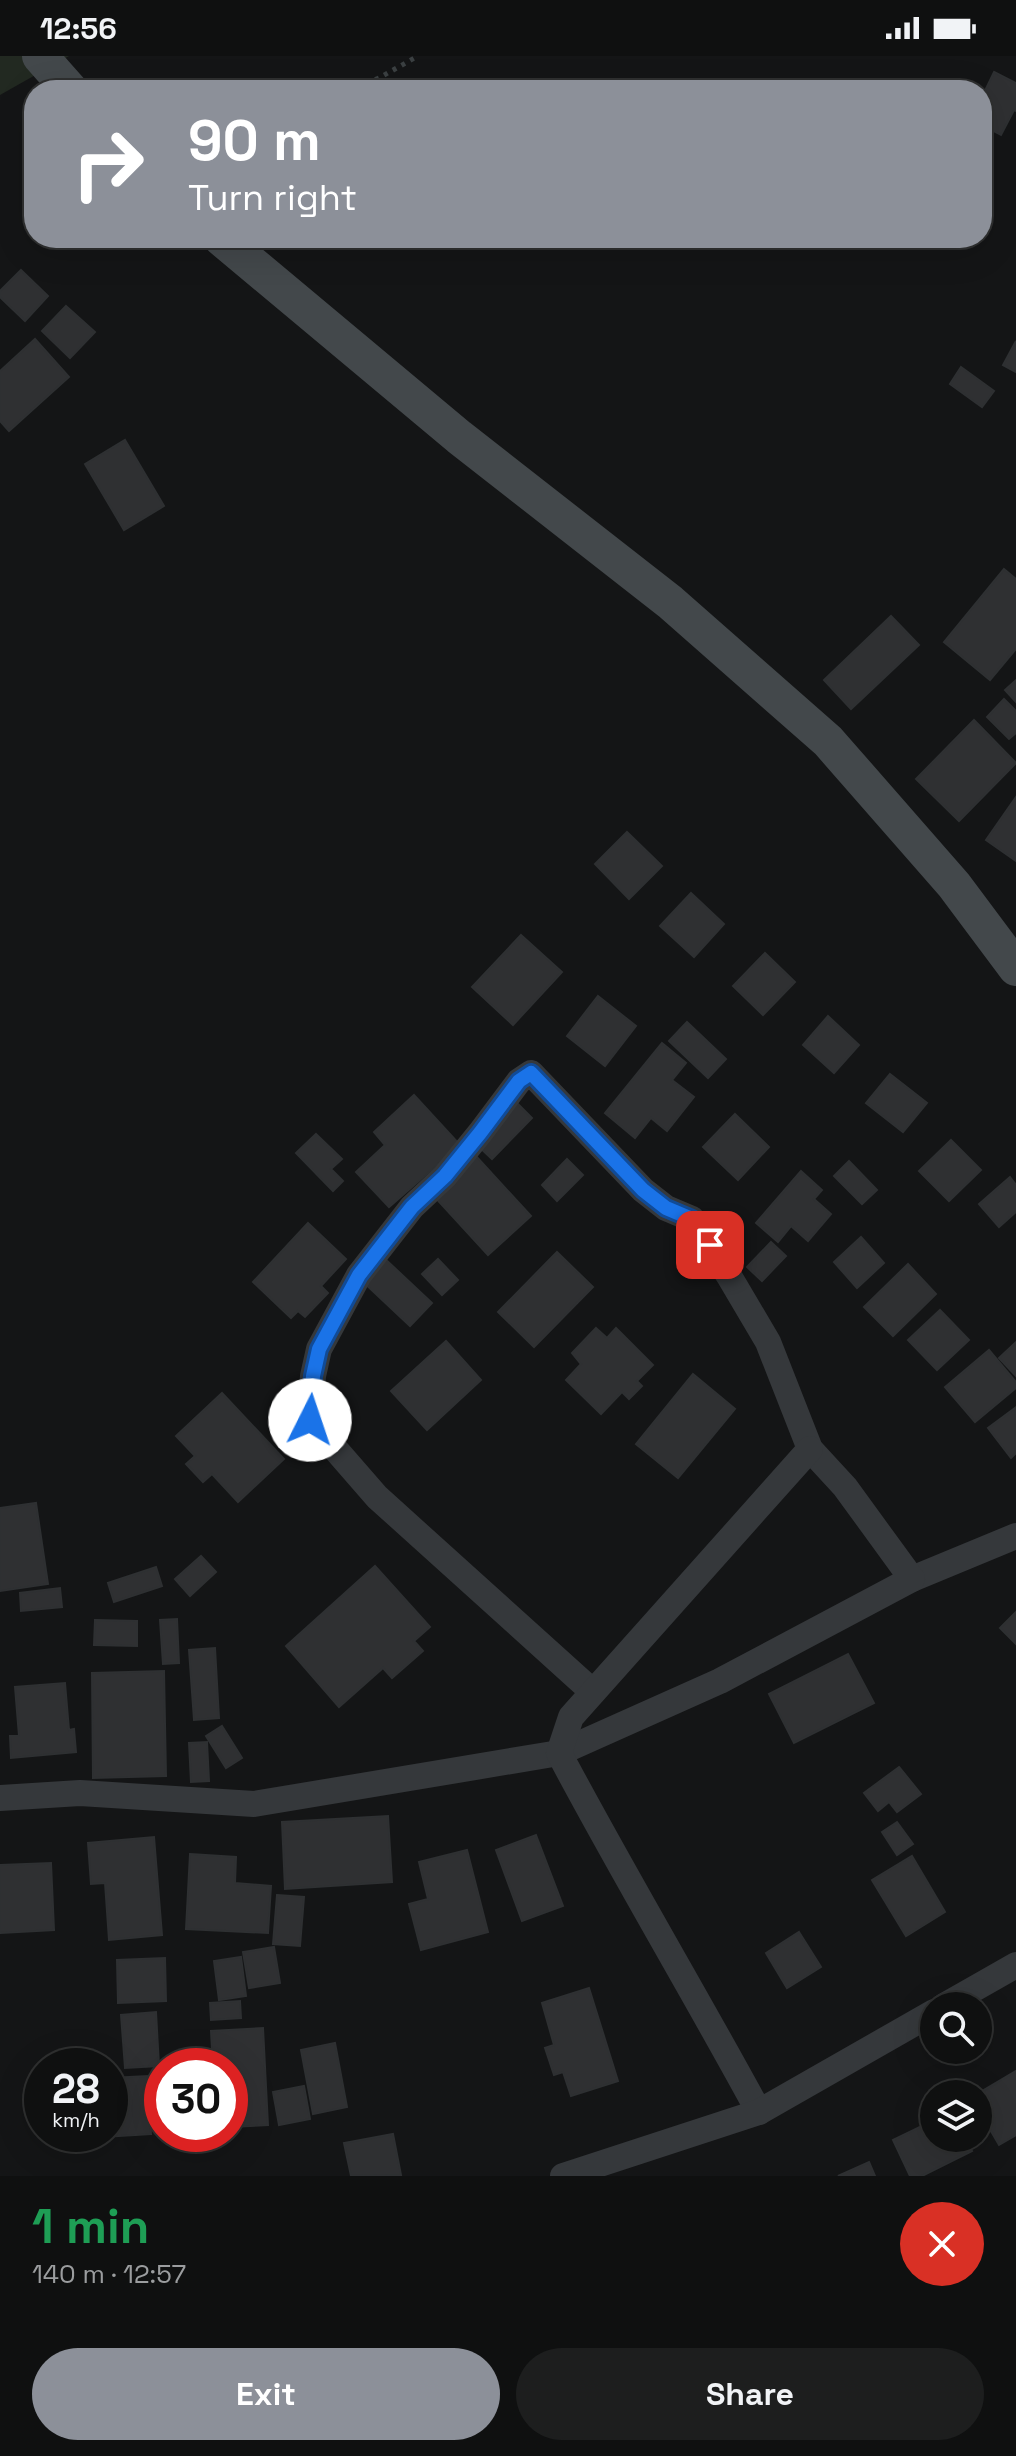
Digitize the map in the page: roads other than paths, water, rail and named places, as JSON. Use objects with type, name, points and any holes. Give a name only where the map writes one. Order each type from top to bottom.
[{"type":"street","points":[[40,56],[61,80]]},
{"type":"street","points":[[233,248],[459,437],[670,602],[828,741],[954,885],[1016,968]]},
{"type":"street","points":[[593,1692],[377,1497],[310,1420],[313,1376],[319,1349],[359,1275],[412,1207],[445,1176],[519,1081],[531,1073],[643,1190],[666,1208],[692,1219],[768,1342],[810,1449],[845,1487],[912,1579]]},
{"type":"street","points":[[759,2112],[695,1994],[615,1859],[559,1753],[571,1717],[810,1449]]},
{"type":"street","points":[[0,1798],[80,1793],[254,1804],[559,1753],[720,1681],[912,1579],[1016,1536]]},
{"type":"street","points":[[969,1992],[1016,1965]]},
{"type":"street","points":[[563,2176],[759,2112],[920,2020]]}]
